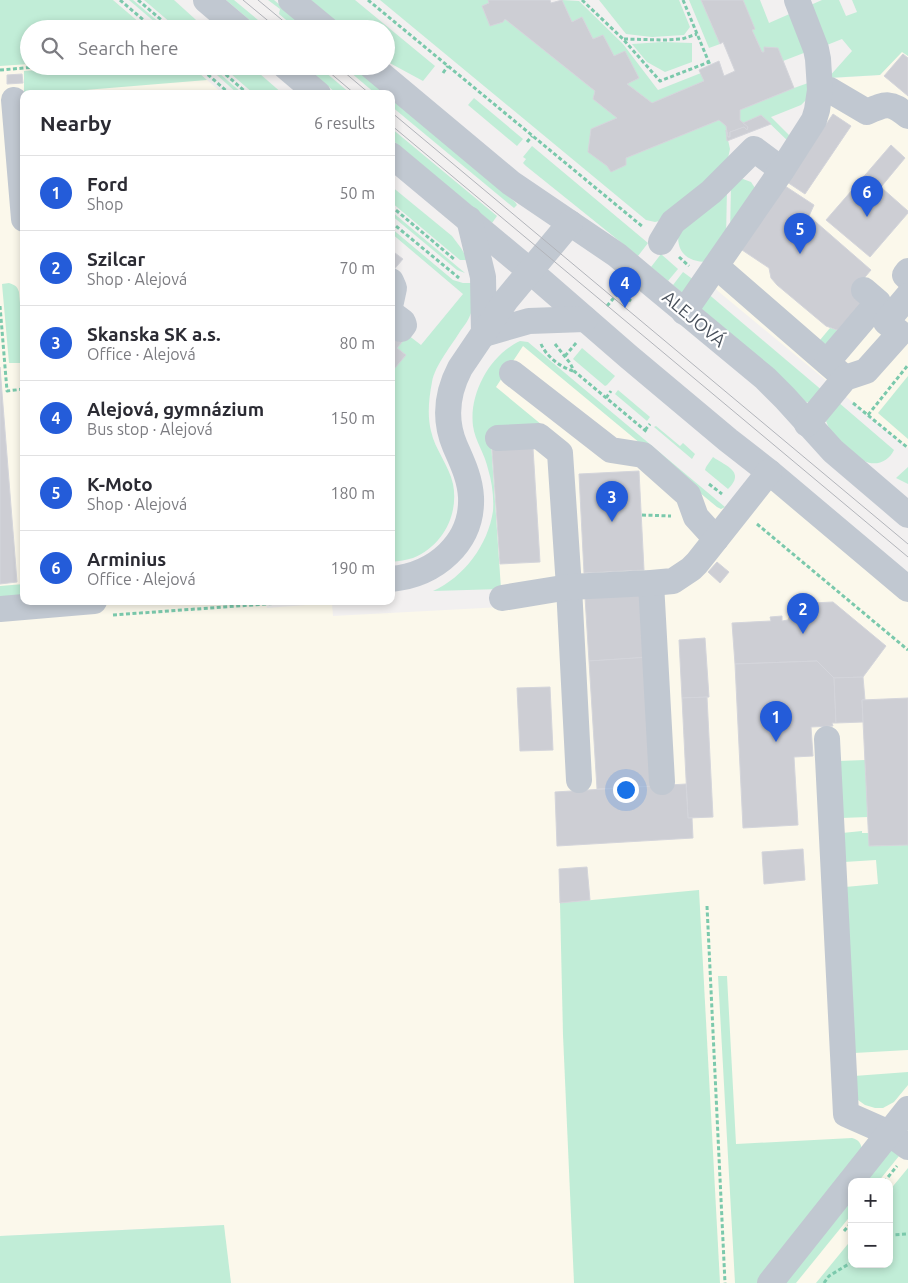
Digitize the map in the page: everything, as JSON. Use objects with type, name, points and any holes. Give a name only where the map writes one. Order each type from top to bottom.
[{"type":"street","points":[[206,0],[229,20]]},
{"type":"street","points":[[292,0],[315,20]]},
{"type":"street","points":[[684,312],[782,170],[814,120],[820,90],[819,67],[817,54],[796,0]]},
{"type":"street","points":[[296,75],[313,90]]},
{"type":"street","name":"ALEJOVÁ","points":[[382,75],[511,183],[617,255],[765,378],[833,451],[908,515]]},
{"type":"street","points":[[820,90],[830,90],[867,112],[890,104],[908,116]]},
{"type":"street","points":[[14,100],[20,171]]},
{"type":"street","points":[[661,242],[673,222],[710,192],[754,149],[782,170]]},
{"type":"street","points":[[395,157],[728,440],[908,589]]},
{"type":"street","points":[[469,219],[484,283],[484,334]]},
{"type":"street","points":[[395,578],[413,574],[435,565],[453,548],[464,529],[470,511],[471,497],[466,470],[454,446],[449,429],[449,399],[454,379],[506,300],[570,223]]},
{"type":"street","points":[[908,271],[905,275],[908,278]]},
{"type":"street","points":[[711,273],[836,376]]},
{"type":"street","points":[[807,424],[878,302],[864,290]]},
{"type":"street","points":[[836,376],[866,370],[900,333],[886,322],[908,296]]},
{"type":"street","points":[[484,334],[529,321],[588,322]]},
{"type":"street","points":[[512,373],[610,450],[643,455],[688,495],[696,517],[716,539]]},
{"type":"street","points":[[498,438],[539,436],[560,453],[580,780]]},
{"type":"street","points":[[502,598],[569,587],[673,581],[697,563],[769,472]]},
{"type":"street","points":[[651,583],[662,782]]},
{"type":"street","points":[[0,609],[102,608]]},
{"type":"street","points":[[827,739],[846,1114],[898,1140]]},
{"type":"street","points":[[770,1283],[898,1140],[908,1108]]},
{"type":"path","points":[[120,0],[143,20]]},
{"type":"path","points":[[138,0],[161,20]]},
{"type":"path","points":[[368,0],[392,20]]},
{"type":"path","points":[[582,0],[624,39],[660,81],[709,64],[684,0]]},
{"type":"path","points":[[395,22],[661,242],[711,273]]},
{"type":"path","points":[[624,39],[682,39],[697,34]]},
{"type":"path","points":[[443,73],[448,66]]},
{"type":"path","points":[[0,70],[20,68]]},
{"type":"path","points":[[208,75],[225,90]]},
{"type":"path","points":[[226,75],[243,90]]},
{"type":"path","points":[[527,142],[532,136]]},
{"type":"path","points":[[395,209],[456,260]]},
{"type":"path","points":[[395,225],[457,277],[462,278]]},
{"type":"path","points":[[565,356],[588,322],[619,292],[637,271]]},
{"type":"path","points":[[619,292],[630,301]]},
{"type":"path","points":[[0,306],[7,391],[20,390]]},
{"type":"path","points":[[540,341],[547,354],[565,368],[574,371],[652,436]]},
{"type":"path","points":[[550,343],[556,344],[574,371]]},
{"type":"path","points":[[868,415],[908,365]]},
{"type":"path","points":[[836,376],[868,415],[908,448]]},
{"type":"path","points":[[606,398],[611,391]]},
{"type":"path","points":[[645,430],[650,424]]},
{"type":"path","points":[[707,482],[776,542],[908,650]]},
{"type":"path","points":[[102,608],[190,605]]},
{"type":"path","points":[[706,906],[725,1283]]},
{"type":"path","points":[[893,1235],[908,1234]]},
{"type":"path","points":[[824,1283],[829,1276],[848,1264]]},
{"type":"shaded area","points":[[0,0],[113,0],[136,20],[20,20],[20,75],[201,75],[218,90],[20,90],[20,605],[267,605],[267,608],[332,605],[333,616],[502,607],[488,398],[523,345],[717,507],[721,509],[725,507],[769,472],[908,589],[908,1283],[231,1283],[223,1225],[0,1236]]},
{"type":"shaded area","points":[[902,51],[908,56],[908,448],[719,292],[707,280],[782,170],[820,79],[880,75]]},
{"type":"green space","points":[[0,0],[113,0],[136,20],[20,20],[20,65],[0,66]]},
{"type":"green space","points":[[129,0],[133,0],[156,20],[152,20]]},
{"type":"green space","points":[[144,0],[174,0],[196,20],[167,20]]},
{"type":"green space","points":[[226,0],[234,0],[258,20],[249,20]]},
{"type":"green space","points":[[268,0],[274,0],[297,20],[286,20],[279,14],[280,9]]},
{"type":"green space","points":[[311,0],[355,0],[379,20],[334,20]]},
{"type":"green space","points":[[380,0],[488,0],[489,3],[482,6],[490,26],[503,22],[505,19],[595,91],[593,99],[617,118],[591,129],[588,151],[611,171],[626,165],[626,158],[719,120],[726,126],[727,141],[730,149],[727,163],[664,220],[655,222],[646,220]]},
{"type":"green space","points":[[562,0],[579,1],[623,44],[658,90],[701,73],[704,81],[652,103],[627,84],[639,78],[625,52],[614,56],[603,35],[593,39],[582,17],[572,22]]},
{"type":"green space","points":[[599,0],[679,0],[690,27],[684,35],[652,37],[626,34]]},
{"type":"green space","points":[[689,0],[701,0],[720,44],[709,48]]},
{"type":"green space","points":[[743,0],[760,0],[769,23],[794,12],[809,51],[783,61],[777,48],[765,47],[764,52],[762,52],[752,30]]},
{"type":"green space","points":[[822,0],[839,0],[846,16],[857,12],[852,0],[908,0],[908,56],[902,52],[880,75],[828,78],[852,51],[842,39],[822,47],[806,7]]},
{"type":"green space","points":[[395,33],[435,66],[423,81],[395,66]]},
{"type":"green space","points":[[692,43],[692,62],[665,72],[647,62],[632,44]]},
{"type":"green space","points":[[24,75],[201,75],[207,80],[85,90],[24,90]]},
{"type":"green space","points":[[217,75],[221,75],[238,90],[234,90]]},
{"type":"green space","points":[[232,75],[261,75],[278,90],[249,90]]},
{"type":"green space","points":[[315,75],[329,75],[346,90],[332,90]]},
{"type":"green space","points":[[354,75],[364,75],[381,90],[371,90]]},
{"type":"green space","points":[[808,83],[807,99],[801,105],[771,117],[794,140],[791,144],[761,115],[743,123],[740,120],[740,110]]},
{"type":"green space","points":[[474,98],[523,139],[517,146],[468,105]]},
{"type":"green space","points":[[395,101],[515,202],[517,205],[514,208],[395,109]]},
{"type":"green space","points":[[395,131],[497,216],[492,223],[395,142]]},
{"type":"green space","points":[[532,146],[648,243],[638,256],[523,163],[526,159],[523,157]]},
{"type":"green space","points":[[743,179],[751,182],[755,188],[730,234],[731,185],[736,180]]},
{"type":"green space","points":[[727,188],[726,240],[707,262],[693,260],[684,254],[681,249],[678,237],[679,230]]},
{"type":"green space","points":[[395,189],[452,236],[468,260],[460,260],[395,205]]},
{"type":"green space","points":[[395,214],[465,273],[457,270],[395,218]]},
{"type":"green space","points":[[395,231],[453,280],[463,283],[474,283],[473,306],[470,315],[437,369],[432,382],[429,400],[429,419],[433,438],[453,484],[454,495],[451,517],[446,528],[433,546],[411,559],[395,561],[395,367],[406,355],[397,348],[408,335],[421,345],[463,294],[395,236]]},
{"type":"green space","points":[[661,254],[678,269],[668,281],[651,267]]},
{"type":"green space","points":[[683,272],[698,283],[687,297],[673,285]]},
{"type":"green space","points":[[9,283],[16,286],[19,292],[20,363],[9,363],[2,284]]},
{"type":"green space","points":[[706,292],[824,392],[810,403],[806,402],[698,306]]},
{"type":"green space","points":[[830,328],[837,330],[830,348],[820,340]]},
{"type":"green space","points":[[520,341],[528,342],[725,507],[721,509],[717,507],[523,346],[496,387],[542,425],[490,428],[501,589],[433,591],[455,577],[473,559],[486,536],[493,511],[493,500],[487,463],[474,432],[474,401],[478,388],[491,365],[509,347]]},
{"type":"green space","points":[[582,348],[615,376],[607,385],[605,386],[573,359]]},
{"type":"green space","points":[[908,376],[908,439],[878,413]]},
{"type":"green space","points":[[618,390],[650,417],[647,421],[615,394]]},
{"type":"green space","points":[[838,402],[894,450],[889,457],[882,462],[869,463],[858,457],[835,436],[826,421]]},
{"type":"green space","points":[[656,426],[680,446],[683,443],[695,454],[692,459],[654,427]]},
{"type":"green space","points":[[713,457],[735,474],[733,483],[728,489],[705,470]]},
{"type":"green space","points":[[908,467],[908,484],[896,478]]},
{"type":"green space","points":[[20,584],[20,597],[0,599],[0,586]]},
{"type":"green space","points":[[865,760],[868,817],[841,818],[838,761]]},
{"type":"green space","points":[[862,831],[862,833],[869,833],[870,846],[908,845],[908,1050],[854,1053],[845,887],[878,884],[876,860],[844,862],[842,833]]},
{"type":"green space","points":[[699,890],[720,1283],[574,1283],[563,1035],[560,903]]},
{"type":"green space","points":[[718,976],[727,976],[736,1144],[852,1138],[859,1142],[862,1150],[760,1283],[735,1283]]},
{"type":"green space","points":[[908,1072],[908,1085],[894,1102],[883,1108],[875,1108],[865,1105],[858,1100],[854,1076]]},
{"type":"green space","points":[[888,1149],[898,1150],[899,1156],[881,1178],[865,1178]]},
{"type":"green space","points":[[908,1168],[908,1283],[816,1283],[848,1244],[848,1268],[893,1268],[893,1186]]},
{"type":"green space","points":[[848,1200],[848,1219],[796,1283],[781,1283]]},
{"type":"green space","points":[[224,1225],[231,1283],[0,1283],[0,1236]]},
{"type":"building","points":[[488,0],[550,0],[551,3],[562,0],[572,22],[582,17],[593,39],[603,35],[614,56],[625,51],[639,78],[627,84],[652,103],[704,81],[699,70],[719,61],[724,76],[735,71],[723,42],[720,44],[701,0],[743,0],[755,29],[752,30],[762,52],[764,52],[764,47],[778,48],[794,88],[740,110],[740,120],[748,127],[747,130],[744,127],[730,132],[730,137],[728,137],[726,126],[719,120],[626,158],[626,165],[611,172],[607,166],[588,152],[591,129],[617,118],[593,99],[595,91],[505,19],[503,22],[490,26],[482,6],[489,3]]},
{"type":"building","points":[[903,54],[908,58],[908,96],[884,76]]},
{"type":"building","points":[[7,75],[22,75],[23,83],[7,84]]},
{"type":"building","points":[[833,114],[851,126],[805,194],[787,182]]},
{"type":"building","points":[[761,115],[771,124],[727,141],[726,130],[728,137],[730,137],[730,132],[744,127],[747,130],[748,127],[743,123]]},
{"type":"building","points":[[891,145],[905,158],[881,187],[866,174]]},
{"type":"building","points":[[866,174],[908,211],[870,257],[826,220]]},
{"type":"building","points":[[782,184],[814,205],[809,216],[871,270],[855,289],[862,304],[837,330],[826,326],[777,285],[771,278],[769,268],[739,248]]},
{"type":"building","points":[[395,253],[403,259],[395,268]]},
{"type":"building","points":[[395,330],[408,335],[397,348],[406,355],[395,368]]},
{"type":"building","points":[[0,367],[17,582],[0,584]]},
{"type":"building","points":[[533,448],[540,562],[500,564],[492,450]]},
{"type":"building","points":[[639,471],[644,570],[584,573],[579,474]]},
{"type":"building","points":[[717,562],[729,572],[720,583],[708,572]]},
{"type":"building","points":[[646,594],[650,657],[589,661],[585,597]]},
{"type":"building","points":[[833,602],[886,646],[863,677],[834,678],[817,661],[735,664],[732,623],[771,621],[770,617],[782,616],[782,621],[788,620],[794,604]]},
{"type":"building","points":[[705,638],[709,697],[682,698],[679,640]]},
{"type":"building","points":[[650,657],[657,786],[597,789],[589,661]]},
{"type":"building","points":[[817,661],[834,678],[836,723],[832,723],[833,726],[811,727],[813,756],[794,757],[798,825],[743,828],[735,664]]},
{"type":"building","points":[[863,677],[865,700],[862,700],[863,722],[836,723],[834,678]]},
{"type":"building","points":[[550,687],[553,750],[520,751],[517,688]]},
{"type":"building","points":[[707,697],[713,817],[688,818],[682,698]]},
{"type":"building","points":[[908,698],[908,845],[869,846],[862,700]]},
{"type":"building","points":[[686,784],[688,818],[692,818],[693,838],[557,846],[555,792]]},
{"type":"building","points":[[803,849],[805,880],[764,884],[762,852]]},
{"type":"building","points":[[587,867],[590,900],[560,903],[559,869]]},
{"type":"tram line","points":[[243,0],[267,20]]},
{"type":"tram line","points":[[258,0],[282,20]]},
{"type":"tram line","points":[[333,75],[350,90]]},
{"type":"tram line","points":[[348,75],[365,90]]},
{"type":"tram line","points":[[395,115],[908,544]]},
{"type":"tram line","points":[[395,128],[908,557]]},
{"type":"place","name":"Arminius","points":[[867,217]]},
{"type":"place","name":"K-Moto","points":[[800,254]]},
{"type":"place","name":"Alejová, gymnázium","points":[[625,308]]},
{"type":"place","name":"Skanska SK a.s.","points":[[612,522]]},
{"type":"place","name":"Szilcar","points":[[803,634]]},
{"type":"place","name":"Ford","points":[[776,742]]}]
